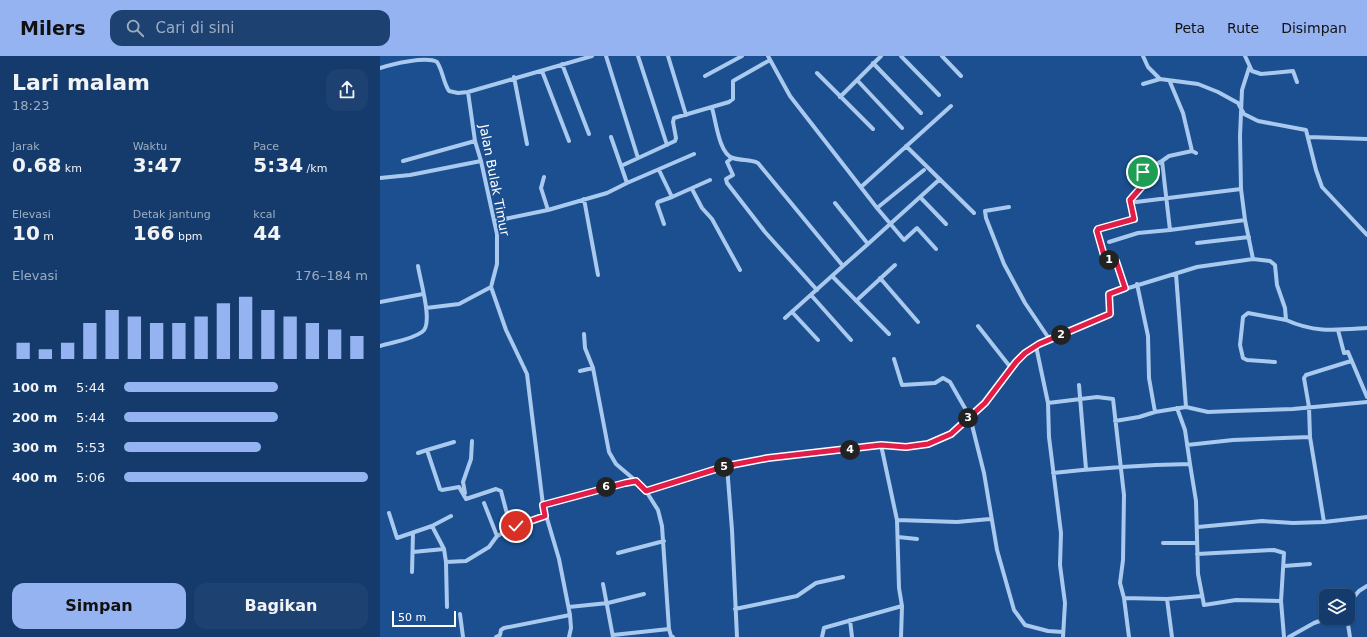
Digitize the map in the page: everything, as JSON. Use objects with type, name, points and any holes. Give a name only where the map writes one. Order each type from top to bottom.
[{"type":"street","points":[[380,68],[404,59],[431,58],[437,62],[445,84],[450,91],[458,93],[468,92],[514,77],[542,71],[583,57],[592,56]]},
{"type":"street","points":[[606,56],[638,158]]},
{"type":"street","points":[[638,56],[667,145]]},
{"type":"street","points":[[668,56],[686,114]]},
{"type":"street","points":[[705,76],[742,56]]},
{"type":"street","points":[[840,97],[881,56]]},
{"type":"street","points":[[901,56],[939,95]]},
{"type":"street","points":[[942,56],[961,76]]},
{"type":"street","points":[[1143,56],[1148,67],[1160,79],[1170,82],[1198,84],[1238,103],[1244,114],[1258,121],[1304,129],[1308,132],[1316,170],[1322,187],[1367,235]]},
{"type":"street","points":[[1245,56],[1252,72],[1261,74],[1293,71],[1297,82]]},
{"type":"street","points":[[620,166],[675,141],[674,118],[712,108],[733,99],[733,81],[769,58],[790,96],[877,208],[904,240],[917,228],[936,249]]},
{"type":"street","points":[[873,63],[921,113]]},
{"type":"street","points":[[562,64],[588,134]]},
{"type":"street","points":[[1249,68],[1242,90],[1240,136],[1241,189],[1245,220],[1253,259]]},
{"type":"street","points":[[542,71],[569,141]]},
{"type":"street","points":[[817,73],[873,129]]},
{"type":"street","points":[[514,77],[527,144]]},
{"type":"street","points":[[1143,84],[1160,79]]},
{"type":"street","points":[[857,80],[902,128]]},
{"type":"street","points":[[1125,288],[1116,261],[1105,259],[1097,231],[1098,229],[1134,219],[1130,200],[1145,183],[1144,170],[1162,161],[1168,156],[1194,152],[1183,113],[1170,82]]},
{"type":"street","name":"Jalan Bulak Timur","points":[[468,92],[474,141],[481,161],[495,221],[498,264],[491,287]]},
{"type":"street","points":[[861,187],[951,106]]},
{"type":"street","points":[[712,108],[723,149],[732,158],[754,161],[758,163],[843,266]]},
{"type":"street","points":[[611,137],[627,183]]},
{"type":"street","points":[[1309,137],[1367,139]]},
{"type":"street","points":[[403,161],[474,141]]},
{"type":"street","points":[[906,146],[974,213]]},
{"type":"street","points":[[495,221],[548,210],[607,193],[694,154]]},
{"type":"street","points":[[732,158],[727,162],[733,175],[726,179],[727,183],[765,232],[817,290]]},
{"type":"street","points":[[380,178],[421,174],[481,161]]},
{"type":"street","points":[[1162,161],[1170,230]]},
{"type":"street","points":[[659,170],[672,196]]},
{"type":"street","points":[[877,208],[924,170]]},
{"type":"street","points":[[544,177],[541,188],[548,210]]},
{"type":"street","points":[[785,318],[940,179]]},
{"type":"street","points":[[664,224],[656,204],[658,202],[692,189],[710,180]]},
{"type":"street","points":[[692,189],[702,208],[712,219],[740,270]]},
{"type":"street","points":[[1136,202],[1241,189]]},
{"type":"street","points":[[920,198],[946,224]]},
{"type":"street","points":[[584,199],[598,275]]},
{"type":"street","points":[[835,203],[868,244]]},
{"type":"street","points":[[1009,207],[986,212],[986,218],[1004,264],[1025,303],[1050,340]]},
{"type":"street","points":[[1109,242],[1138,234],[1245,220]]},
{"type":"street","points":[[1197,243],[1249,237]]},
{"type":"street","points":[[646,491],[726,466],[768,458],[881,445],[906,447],[928,444],[951,434],[985,403],[1011,368],[1025,353],[1036,346],[1108,315],[1111,312],[1109,294],[1137,284],[1197,267],[1253,259],[1270,261],[1275,265],[1277,285],[1285,308],[1286,320]]},
{"type":"street","points":[[856,301],[895,265]]},
{"type":"street","points":[[380,346],[423,332],[426,328],[426,308],[418,266]]},
{"type":"street","points":[[1176,274],[1186,407]]},
{"type":"street","points":[[832,276],[889,334]]},
{"type":"street","points":[[880,278],[918,322]]},
{"type":"street","points":[[1137,284],[1148,336],[1149,378],[1155,412]]},
{"type":"street","points":[[426,308],[459,304],[491,287],[506,330],[527,374],[543,505],[545,516],[559,559],[569,607],[571,628],[569,637]]},
{"type":"street","points":[[380,302],[423,294]]},
{"type":"street","points":[[810,295],[851,340]]},
{"type":"street","points":[[792,312],[818,340]]},
{"type":"street","points":[[1275,362],[1247,360],[1243,358],[1240,345],[1243,317],[1248,313],[1286,320],[1310,329],[1338,330],[1367,328]]},
{"type":"street","points":[[978,326],[1011,368]]},
{"type":"street","points":[[1338,330],[1344,353],[1348,352],[1367,397]]},
{"type":"street","points":[[584,334],[585,348],[593,368],[609,452],[616,464],[646,491],[658,510],[664,541],[669,630],[671,636],[673,637]]},
{"type":"street","points":[[1036,346],[1048,403],[1049,437],[1061,533],[1060,565],[1065,603],[1063,637]]},
{"type":"street","points":[[894,358],[902,385],[935,383],[946,379],[970,417],[984,473],[990,519],[1014,610],[1025,625],[1048,631],[1063,632]]},
{"type":"street","points":[[1324,522],[1310,437],[1309,407],[1305,376],[1351,361]]},
{"type":"street","points":[[580,371],[593,368]]},
{"type":"street","points":[[1079,385],[1086,469]]},
{"type":"street","points":[[1048,403],[1097,397],[1113,398],[1122,468],[1123,560],[1120,583],[1124,598],[1129,637]]},
{"type":"street","points":[[1115,421],[1186,407],[1208,412],[1293,409],[1367,402]]},
{"type":"street","points":[[1177,408],[1185,430],[1196,502],[1198,527],[1197,554],[1204,605],[1236,600],[1281,601]]},
{"type":"street","points":[[1187,445],[1233,440],[1310,437]]},
{"type":"street","points":[[466,499],[463,482],[470,459],[472,441]]},
{"type":"street","points":[[418,453],[454,442]]},
{"type":"street","points":[[881,445],[897,520],[902,606],[901,637]]},
{"type":"street","points":[[427,450],[440,489],[442,490],[459,487],[466,499]]},
{"type":"street","points":[[1053,473],[1086,469],[1190,464]]},
{"type":"street","points":[[726,466],[732,530],[737,637]]},
{"type":"street","points":[[543,505],[586,492],[636,481]]},
{"type":"street","points":[[466,499],[496,490],[500,491],[511,529]]},
{"type":"street","points":[[484,503],[497,536]]},
{"type":"street","points":[[389,513],[396,538],[432,526],[451,516]]},
{"type":"street","points":[[446,562],[466,561],[477,556],[489,547],[497,536],[545,516]]},
{"type":"street","points":[[1198,527],[1262,521],[1293,523],[1324,522],[1367,516]]},
{"type":"street","points":[[897,520],[957,522],[990,519]]},
{"type":"street","points":[[432,526],[444,549],[446,562],[447,607]]},
{"type":"street","points":[[412,572],[413,533]]},
{"type":"street","points":[[898,538],[917,539]]},
{"type":"street","points":[[618,553],[664,541]]},
{"type":"street","points":[[1163,543],[1197,543]]},
{"type":"street","points":[[412,552],[444,549]]},
{"type":"street","points":[[1197,554],[1274,550],[1284,552],[1281,601],[1284,637]]},
{"type":"street","points":[[1284,566],[1310,564]]},
{"type":"street","points":[[735,609],[797,596],[816,583],[843,577]]},
{"type":"street","points":[[603,584],[608,603],[613,636],[669,630]]},
{"type":"street","points":[[1355,596],[1367,586]]},
{"type":"street","points":[[569,607],[608,603],[644,594]]},
{"type":"street","points":[[1124,598],[1167,599],[1202,596]]},
{"type":"street","points":[[1167,599],[1172,637]]},
{"type":"street","points":[[822,637],[824,628],[902,606]]},
{"type":"street","points":[[460,614],[463,637]]},
{"type":"street","points":[[496,637],[500,635],[500,630],[504,628],[570,615]]},
{"type":"street","points":[[850,620],[852,637]]},
{"type":"street","points":[[1290,637],[1319,621]]},
{"type":"street","points":[[1348,625],[1350,637]]},
{"type":"route","points":[[516,526],[545,516],[543,505],[586,492],[625,483],[636,481],[646,491],[726,466],[768,458],[881,445],[906,447],[928,444],[951,434],[985,403],[1016,362],[1025,353],[1039,344],[1110,314],[1109,294],[1125,288],[1116,261],[1105,259],[1097,230],[1134,219],[1130,200],[1145,183],[1143,172]]}]
